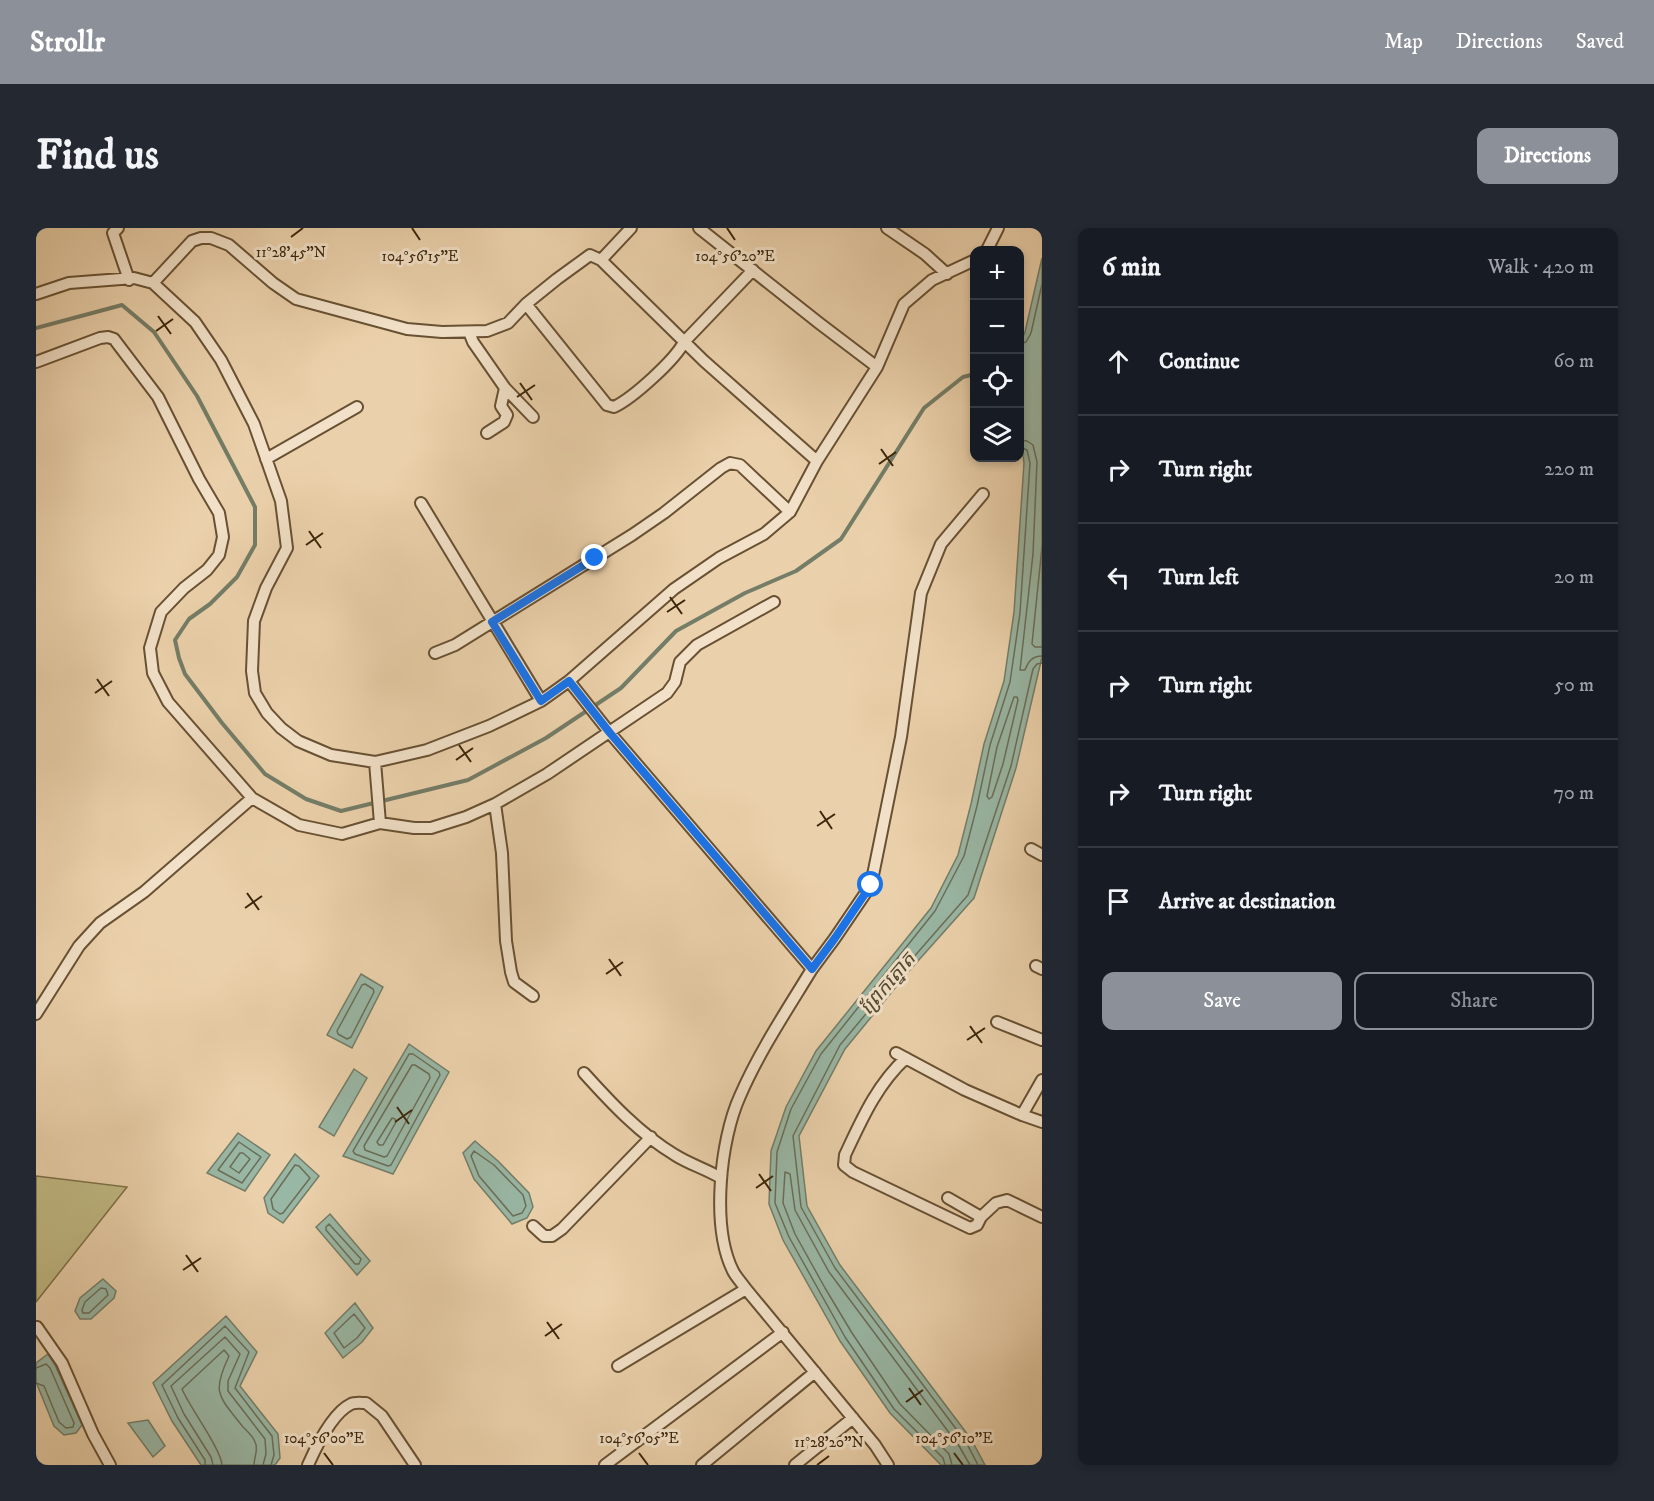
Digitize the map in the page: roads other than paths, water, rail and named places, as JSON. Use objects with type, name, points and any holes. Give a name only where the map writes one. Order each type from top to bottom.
[{"type":"street","points":[[118,228],[114,233],[114,239],[129,280]]},
{"type":"street","points":[[601,260],[631,228]]},
{"type":"street","points":[[699,228],[877,367]]},
{"type":"street","points":[[887,228],[925,254],[947,274]]},
{"type":"street","points":[[989,246],[998,228]]},
{"type":"street","points":[[153,283],[192,241],[211,238],[229,245],[273,283],[296,299],[407,329],[442,332],[487,331],[508,323],[526,304],[590,255],[601,260],[684,342],[817,461]]},
{"type":"street","points":[[36,294],[69,283],[134,278],[153,283],[195,322],[221,360],[254,424],[282,501],[287,548],[266,588],[254,621],[252,671],[255,693],[281,728],[298,741],[331,755],[375,762],[427,750],[489,726],[541,701],[569,681],[674,589],[719,558],[764,534],[790,512],[817,461],[877,367],[904,304],[932,280],[970,262]]},
{"type":"street","points":[[526,304],[607,405],[614,407],[629,397],[679,353],[684,342],[753,270]]},
{"type":"street","points":[[469,332],[472,342],[505,388],[533,417]]},
{"type":"street","points":[[36,363],[108,337],[114,339],[158,397],[199,479],[219,513],[223,537],[219,555],[207,570],[184,588],[161,612],[150,648],[153,673],[168,702],[252,798],[299,825],[342,834],[380,823],[431,828],[466,817],[495,804],[547,774],[667,693],[675,682],[680,662],[697,645],[774,602]]},
{"type":"street","points":[[487,433],[504,423],[507,415],[501,406],[505,388]]},
{"type":"street","points":[[266,459],[357,406]]},
{"type":"street","points":[[435,652],[455,645],[640,530],[712,474],[730,463],[740,465],[790,512]]},
{"type":"street","points":[[888,1465],[853,1418],[733,1271],[724,1242],[721,1178],[726,1142],[739,1097],[812,969],[871,885],[902,737],[921,592],[941,544],[983,494]]},
{"type":"street","points":[[421,503],[541,701]]},
{"type":"street","points":[[569,681],[610,733],[812,969]]},
{"type":"street","points":[[375,762],[380,823]]},
{"type":"street","points":[[36,1014],[79,946],[100,923],[144,892],[252,798]]},
{"type":"street","points":[[495,804],[502,852],[509,965],[514,982],[533,996]]},
{"type":"street","points":[[1031,849],[1042,855]]},
{"type":"street","points":[[997,1022],[1042,1040]]},
{"type":"street","points":[[1042,1122],[965,1090],[901,1055],[873,1100],[844,1155],[844,1165],[853,1172],[970,1228],[977,1225],[996,1203],[1007,1200],[1042,1217]]},
{"type":"street","points":[[584,1073],[607,1099],[651,1137],[674,1154],[721,1178]]},
{"type":"street","points":[[1022,1115],[1042,1080]]},
{"type":"street","points":[[533,1226],[544,1236],[552,1236],[562,1229],[651,1137]]},
{"type":"street","points":[[948,1198],[981,1218]]},
{"type":"street","points":[[618,1366],[746,1289]]},
{"type":"street","points":[[37,1328],[62,1363],[93,1434],[110,1465]]},
{"type":"street","points":[[605,1465],[783,1332]]},
{"type":"street","points":[[702,1465],[814,1372]]},
{"type":"street","points":[[308,1465],[321,1438],[338,1416],[352,1404],[366,1402],[382,1416],[415,1465]]},
{"type":"street","points":[[795,1465],[853,1418]]},
{"type":"water","name":"ព្រែកត្នោត","points":[[1042,258],[1042,657],[1016,768],[974,898],[909,971],[845,1049],[799,1136],[807,1206],[840,1265],[971,1439],[985,1465],[941,1465],[890,1413],[840,1341],[783,1240],[769,1204],[771,1151],[786,1107],[816,1051],[931,908],[958,855],[984,744],[1004,681],[1014,612],[1024,463],[1025,332]]},
{"type":"water","points":[[361,974],[383,987],[352,1048],[327,1035]]},
{"type":"water","points":[[409,1044],[449,1072],[393,1174],[343,1156]]},
{"type":"water","points":[[354,1069],[367,1078],[334,1136],[319,1127]]},
{"type":"water","points":[[238,1133],[270,1155],[245,1191],[207,1173]]},
{"type":"water","points":[[475,1141],[529,1193],[533,1207],[527,1218],[512,1224],[474,1179],[463,1153]]},
{"type":"water","points":[[295,1154],[319,1176],[283,1223],[268,1213],[264,1198]]},
{"type":"water","points":[[330,1214],[370,1261],[357,1275],[316,1227]]},
{"type":"water","points":[[103,1279],[116,1291],[114,1298],[91,1319],[80,1319],[75,1311],[80,1298]]},
{"type":"water","points":[[355,1303],[373,1328],[362,1342],[343,1358],[325,1333]]},
{"type":"water","points":[[226,1316],[257,1352],[240,1386],[278,1434],[280,1458],[275,1465],[201,1465],[172,1421],[153,1383]]},
{"type":"water","points":[[48,1354],[82,1425],[76,1433],[64,1435],[54,1426],[36,1382],[36,1363]]},
{"type":"water","points":[[148,1420],[165,1446],[153,1457],[128,1423]]},
{"type":"waterway","points":[[36,328],[122,305],[154,332],[197,396],[255,507],[255,545],[237,577],[210,604],[189,619],[175,640],[179,658],[185,674],[265,774],[306,799],[341,811],[468,780],[546,738],[621,688],[676,631],[745,593],[796,571],[841,539],[924,408],[963,377],[970,375]]}]
